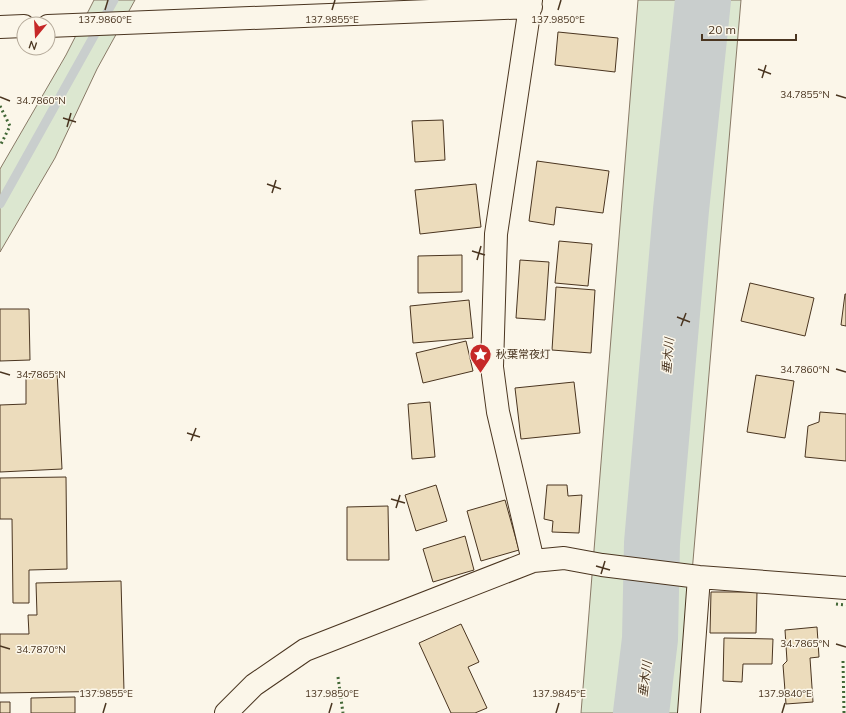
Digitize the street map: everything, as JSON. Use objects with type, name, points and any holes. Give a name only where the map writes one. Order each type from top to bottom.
[{"type":"street","points":[[56,26],[531,3],[496,234],[492,367],[498,412],[533,561]]},
{"type":"street","points":[[0,27],[16,26]]},
{"type":"street","points":[[226,713],[254,685],[305,650],[533,561],[564,558],[602,565],[700,577],[846,588]]},
{"type":"street","points":[[689,713],[700,577]]},
{"type":"green space","points":[[94,0],[135,0],[97,69],[55,158],[0,252],[0,169],[66,55]]},
{"type":"green space","points":[[638,0],[741,0],[680,713],[581,713]]},
{"type":"water","points":[[697,0],[703,0],[696,64]]},
{"type":"building","points":[[558,32],[618,38],[615,72],[555,65]]},
{"type":"building","points":[[443,120],[445,160],[415,162],[412,121]]},
{"type":"building","points":[[537,161],[609,171],[603,213],[556,207],[554,225],[529,221]]},
{"type":"building","points":[[476,184],[481,227],[420,234],[415,190]]},
{"type":"building","points":[[559,241],[592,244],[588,286],[555,283]]},
{"type":"building","points":[[462,255],[462,292],[418,293],[418,256]]},
{"type":"building","points":[[520,260],[549,262],[545,320],[516,318]]},
{"type":"building","points":[[750,283],[814,298],[805,336],[741,321]]},
{"type":"building","points":[[556,287],[595,290],[591,353],[552,350]]},
{"type":"building","points":[[846,294],[846,326],[841,325]]},
{"type":"building","points":[[469,300],[473,338],[413,343],[410,306]]},
{"type":"building","points":[[0,309],[29,309],[30,360],[0,361]]},
{"type":"building","points":[[466,341],[473,371],[423,383],[416,353]]},
{"type":"building","points":[[57,371],[62,469],[0,472],[0,405],[26,404],[26,374]]},
{"type":"building","points":[[756,375],[794,381],[785,438],[747,432]]},
{"type":"building","points":[[574,382],[580,433],[521,439],[515,388]]},
{"type":"building","points":[[430,402],[435,457],[412,459],[408,404]]},
{"type":"building","points":[[820,412],[846,414],[846,461],[805,457],[808,426],[819,422]]},
{"type":"building","points":[[66,477],[67,569],[29,570],[29,603],[13,603],[12,519],[0,519],[0,478]]},
{"type":"building","points":[[436,485],[447,521],[416,531],[405,495]]},
{"type":"building","points":[[547,485],[567,485],[568,496],[582,495],[579,533],[552,532],[553,521],[544,519]]},
{"type":"building","points":[[505,500],[519,550],[481,561],[467,511]]},
{"type":"building","points":[[388,506],[389,560],[347,560],[347,507]]},
{"type":"building","points":[[465,536],[474,570],[433,582],[423,549]]},
{"type":"building","points":[[121,581],[124,691],[0,693],[0,634],[29,634],[28,615],[37,615],[36,583]]},
{"type":"building","points":[[711,592],[757,592],[756,633],[710,633]]},
{"type":"building","points":[[461,624],[479,662],[468,667],[487,708],[475,713],[451,713],[419,643]]},
{"type":"building","points":[[817,627],[819,657],[810,658],[813,702],[786,704],[783,665],[787,661],[785,630]]},
{"type":"building","points":[[724,638],[773,639],[772,664],[743,664],[742,682],[723,681]]},
{"type":"building","points":[[75,697],[75,713],[31,713],[31,698]]},
{"type":"building","points":[[0,702],[10,702],[10,713],[0,713]]},
{"type":"waterway","points":[[0,204],[114,0]]},
{"type":"waterway","name":"垂木川","points":[[641,713],[650,639],[652,543],[681,210],[703,0]]},
{"type":"hedge","points":[[0,106],[10,126],[0,146]]},
{"type":"hedge","points":[[836,604],[846,605]]},
{"type":"hedge","points":[[843,661],[844,713]]},
{"type":"hedge","points":[[338,677],[343,713]]},
{"type":"place","name":"秋葉常夜灯","points":[[481,374]]}]
